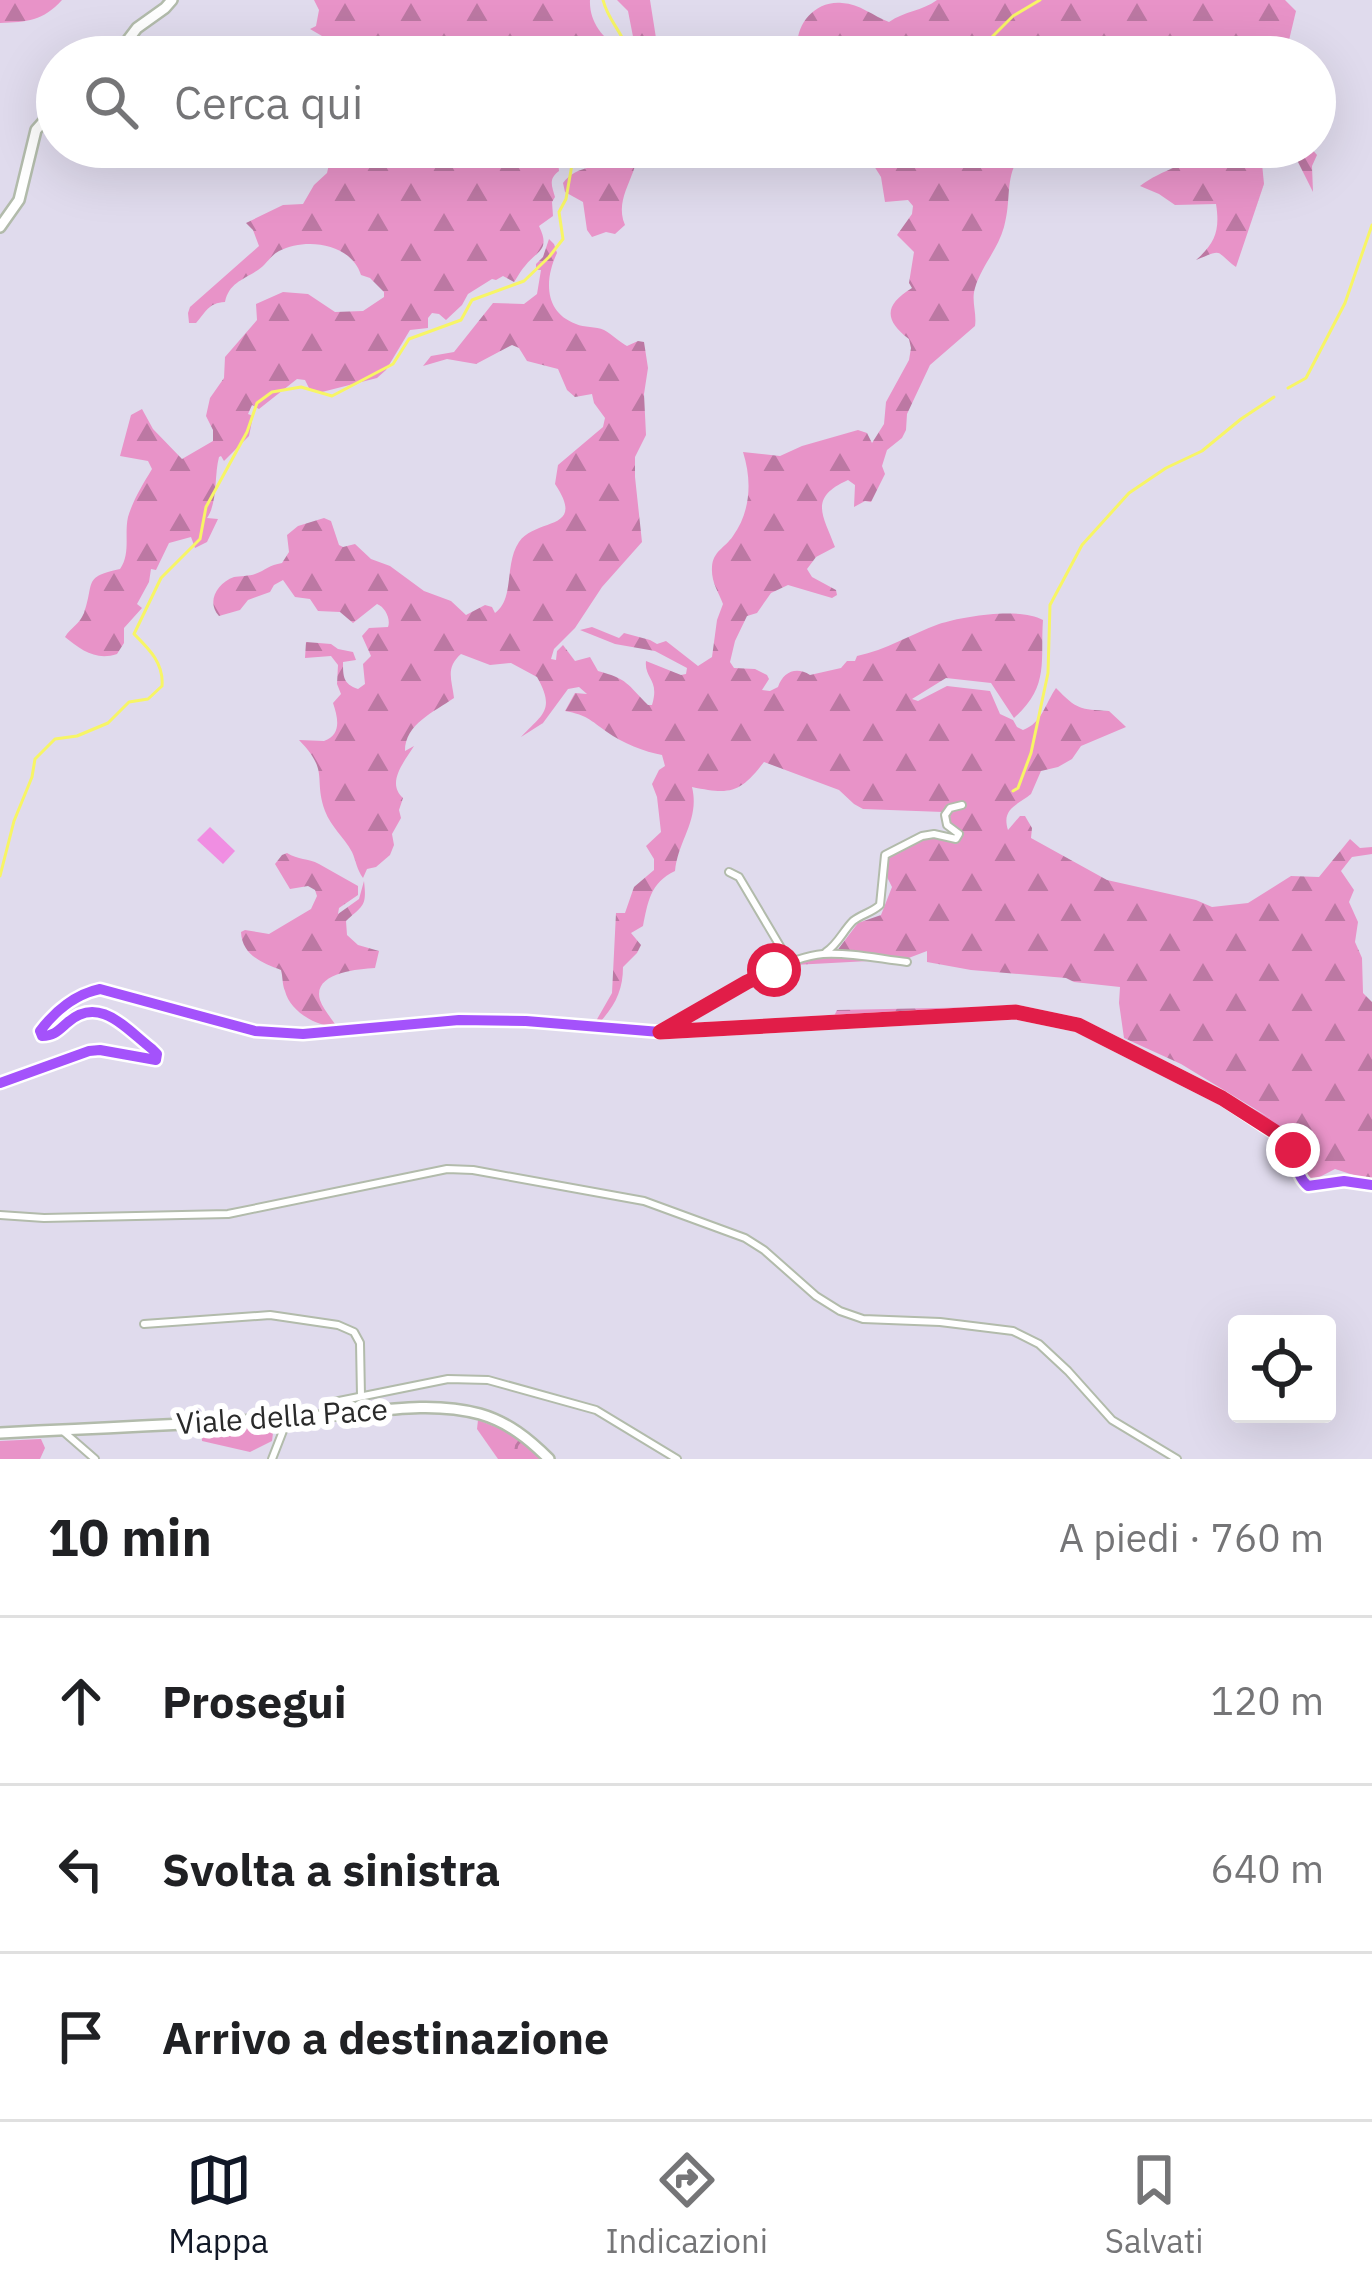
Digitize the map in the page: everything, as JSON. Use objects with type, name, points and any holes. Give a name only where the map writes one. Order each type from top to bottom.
[{"type":"main road","points":[[130,36],[172,0]]},
{"type":"main road","points":[[0,227],[19,200],[36,130]]},
{"type":"main road","points":[[0,1083],[89,1051],[156,1060],[152,1049],[103,1012],[82,1012],[51,1036],[42,1036],[47,1022],[77,996],[100,989],[255,1031],[303,1034],[459,1020],[660,1032],[1016,1012],[1078,1025],[1222,1098],[1280,1135],[1293,1150],[1299,1178],[1308,1186],[1344,1181],[1372,1186]]},
{"type":"main road","name":"Viale della Pace","points":[[0,1433],[421,1407],[481,1414],[524,1436],[549,1459]]},
{"type":"street","points":[[823,954],[856,919],[880,905],[885,855],[922,836],[955,840],[959,834],[947,825],[945,812],[962,806]]},
{"type":"street","points":[[730,872],[739,877],[790,963]]},
{"type":"street","points":[[660,1032],[790,963],[823,954],[907,962]]},
{"type":"street","points":[[0,1216],[228,1214],[447,1169],[473,1169],[644,1202],[745,1238],[816,1296],[851,1315],[1012,1331],[1039,1344],[1112,1420],[1177,1459]]},
{"type":"street","points":[[144,1324],[270,1315],[338,1325],[354,1332],[360,1342],[361,1396]]},
{"type":"street","points":[[325,1416],[334,1402],[361,1396],[448,1379],[488,1380],[596,1410],[677,1459]]},
{"type":"street","points":[[272,1459],[288,1418]]},
{"type":"street","points":[[61,1430],[95,1459]]},
{"type":"green space","points":[[0,0],[62,0],[34,19],[0,23]]},
{"type":"green space","points":[[314,0],[590,0],[592,15],[605,36],[322,36],[310,29],[316,26],[319,10]]},
{"type":"green space","points":[[617,0],[650,0],[656,36],[633,36],[628,11]]},
{"type":"green space","points":[[937,0],[1285,0],[1296,11],[1290,36],[798,36],[806,19],[831,3],[849,4],[889,22]]},
{"type":"green space","points":[[328,168],[559,171],[552,180],[553,216],[539,226],[543,245],[514,282],[503,276],[492,279],[468,294],[446,320],[432,313],[428,328],[410,330],[377,378],[318,393],[305,380],[297,379],[259,409],[252,405],[249,436],[224,461],[219,457],[207,518],[218,519],[207,542],[195,548],[191,537],[169,543],[156,570],[151,569],[137,604],[142,608],[124,628],[124,643],[117,654],[102,656],[83,650],[65,637],[82,617],[95,579],[120,569],[128,517],[152,469],[148,461],[120,456],[131,415],[142,409],[153,429],[182,459],[213,441],[206,416],[210,398],[224,378],[225,357],[257,320],[256,304],[283,292],[308,294],[335,312],[363,311],[384,297],[348,256],[326,246],[302,244],[276,253],[233,286],[225,302],[189,323],[190,307],[259,246],[246,223],[283,205],[303,204]]},
{"type":"green space","points":[[635,168],[622,205],[625,225],[615,234],[592,237],[583,202],[565,192],[563,183],[582,169]]},
{"type":"green space","points":[[875,168],[1013,168],[1001,235],[975,288],[975,326],[930,365],[907,414],[902,438],[887,450],[882,466],[885,474],[871,502],[854,507],[855,485],[848,480],[823,501],[823,516],[835,547],[816,557],[807,569],[837,595],[832,598],[788,585],[771,593],[757,613],[747,616],[730,662],[734,668],[767,675],[762,690],[770,691],[791,672],[810,675],[841,668],[857,656],[939,624],[991,614],[1033,616],[1043,620],[1041,672],[1033,695],[1014,718],[991,683],[946,678],[912,699],[918,701],[947,686],[990,691],[1000,714],[1023,730],[1039,718],[1056,688],[1080,707],[1109,711],[1126,727],[1081,746],[1058,767],[1041,771],[1031,794],[1009,812],[1008,830],[1025,816],[1031,838],[1107,880],[1212,907],[1248,903],[1291,876],[1319,877],[1350,839],[1360,848],[1372,847],[1372,854],[1352,857],[1341,871],[1354,890],[1349,902],[1358,922],[1355,942],[1362,958],[1363,993],[1372,1002],[1372,1181],[1335,1169],[1310,1182],[1296,1150],[1276,1128],[1164,1062],[1060,1020],[1004,1012],[834,1016],[837,1010],[986,1007],[1052,1015],[1156,1056],[1270,1118],[1181,1064],[1124,1038],[1120,987],[927,962],[927,951],[906,959],[794,965],[810,957],[833,956],[858,923],[881,915],[892,887],[887,877],[889,855],[926,838],[954,839],[957,832],[945,823],[943,812],[863,809],[839,790],[764,762],[734,789],[692,787],[691,820],[675,871],[660,881],[643,926],[631,933],[641,945],[623,967],[615,1002],[596,1021],[612,993],[616,913],[625,913],[634,887],[654,870],[646,846],[661,832],[652,784],[665,766],[662,755],[565,711],[575,693],[587,694],[579,687],[568,689],[543,723],[521,737],[546,705],[537,677],[511,663],[490,665],[461,654],[451,669],[454,698],[422,720],[406,742],[405,751],[414,746],[396,779],[403,798],[390,855],[367,869],[363,878],[328,817],[318,768],[299,740],[324,741],[334,734],[333,703],[341,694],[338,665],[331,656],[305,658],[306,642],[353,652],[356,660],[343,662],[343,671],[347,682],[358,689],[365,684],[363,664],[371,656],[362,636],[369,628],[388,627],[387,614],[377,604],[353,623],[340,612],[318,611],[310,599],[295,597],[283,580],[270,592],[248,600],[240,610],[219,616],[215,611],[215,594],[223,584],[282,563],[289,552],[287,535],[324,518],[331,521],[339,545],[355,544],[371,559],[390,566],[424,591],[451,601],[466,615],[485,605],[495,613],[501,607],[519,542],[556,522],[565,510],[555,484],[558,465],[603,427],[605,418],[592,394],[575,397],[558,369],[527,361],[512,345],[476,364],[447,359],[423,366],[431,356],[454,352],[493,303],[524,304],[537,294],[541,270],[536,270],[536,264],[549,239],[557,253],[549,283],[557,311],[576,324],[604,330],[627,346],[644,342],[648,368],[646,435],[635,457],[642,542],[602,587],[551,659],[556,660],[563,645],[575,661],[590,657],[598,671],[621,680],[652,705],[654,690],[646,661],[681,675],[687,668],[655,651],[615,644],[580,630],[592,627],[619,638],[624,633],[657,644],[666,641],[698,666],[712,657],[723,604],[712,567],[739,526],[746,506],[749,484],[743,452],[780,456],[858,430],[867,433],[872,443],[884,424],[886,402],[909,360],[909,339],[891,313],[896,300],[912,288],[914,252],[897,235],[913,206],[908,200],[885,202]]},
{"type":"green space","points":[[1174,168],[1262,168],[1264,184],[1236,267],[1219,253],[1196,260],[1215,235],[1216,204],[1175,205],[1140,186]]},
{"type":"green space","points":[[1301,168],[1312,168],[1313,192]]},
{"type":"green space","points":[[287,853],[315,862],[358,886],[358,895],[339,908],[338,914],[359,899],[364,881],[364,901],[346,921],[347,935],[358,945],[379,951],[375,968],[338,974],[319,991],[337,1027],[299,1012],[288,999],[281,970],[254,957],[242,940],[245,930],[269,934],[311,909],[315,890],[308,886],[290,889],[275,864]]},
{"type":"green space","points":[[478,1420],[511,1433],[541,1459],[498,1459],[477,1429]]},
{"type":"green space","points":[[262,1422],[273,1433],[272,1441],[250,1452],[202,1441],[201,1426]]},
{"type":"green space","points":[[41,1439],[45,1448],[40,1459],[0,1459],[0,1441]]},
{"type":"shaded area","points":[[210,827],[235,851],[223,864],[197,840]]},
{"type":"waterway","points":[[603,0],[621,36]]},
{"type":"waterway","points":[[993,36],[1013,16],[1040,0]]},
{"type":"waterway","points":[[0,876],[35,759],[55,739],[108,723],[129,702],[148,699],[162,686],[158,663],[134,634],[161,578],[200,539],[206,507],[247,432],[257,403],[272,392],[301,387],[332,396],[393,364],[409,339],[461,320],[472,300],[524,281],[563,239],[559,212],[571,168]]},
{"type":"waterway","points":[[1288,388],[1306,378],[1345,303],[1372,225]]},
{"type":"waterway","points":[[1013,791],[1031,753],[1048,673],[1050,605],[1082,545],[1129,493],[1202,451],[1274,397]]},
{"type":"route","points":[[774,970],[660,1032],[1016,1012],[1078,1025],[1222,1098],[1280,1135],[1293,1150]]}]
